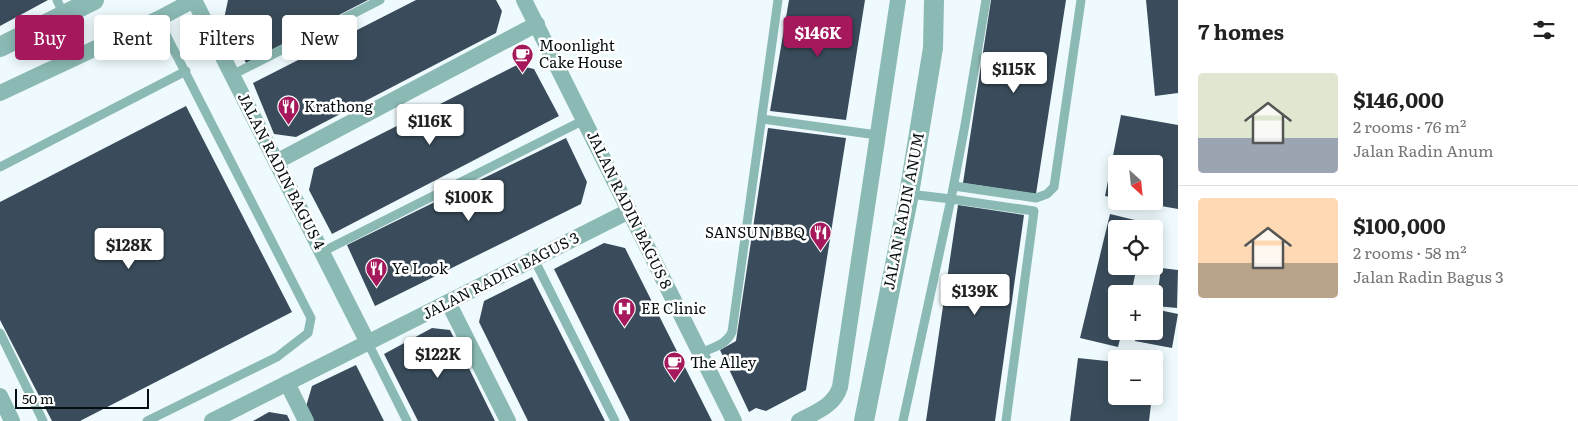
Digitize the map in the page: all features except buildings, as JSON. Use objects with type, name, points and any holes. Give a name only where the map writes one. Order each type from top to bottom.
[{"type":"street","points":[[0,47],[61,7],[94,0]]},
{"type":"street","points":[[166,15],[194,0]]},
{"type":"street","name":"JALAN RADIN BAGUS 4","points":[[194,0],[368,343]]},
{"type":"street","name":"JALAN RADIN BAGUS 8","points":[[524,0],[734,421]]},
{"type":"street","points":[[799,421],[832,403],[840,387],[898,0]]},
{"type":"street","name":"JALAN RADIN ANUM","points":[[864,421],[909,194],[933,48],[934,0]]},
{"type":"street","points":[[276,162],[536,24]]},
{"type":"street","points":[[0,93],[94,49]]},
{"type":"street","name":"JALAN RADIN BAGUS 3","points":[[212,421],[629,211]]},
{"type":"street","points":[[448,302],[508,421]]},
{"type":"street","points":[[287,383],[306,421]]},
{"type":"lane","points":[[232,75],[380,0]]},
{"type":"lane","points":[[700,353],[722,344],[729,338],[732,332],[778,0]]},
{"type":"lane","points":[[903,421],[954,186],[986,0]]},
{"type":"lane","points":[[954,186],[1036,198],[1047,194],[1054,187],[1081,0]]},
{"type":"lane","points":[[147,421],[277,357],[308,333],[311,318],[170,41]]},
{"type":"lane","points":[[0,167],[186,71]]},
{"type":"lane","points":[[762,118],[878,135]]},
{"type":"lane","points":[[322,252],[584,120]]},
{"type":"lane","points":[[909,194],[1034,211],[1006,421]]},
{"type":"lane","points":[[534,259],[616,421]]},
{"type":"lane","points":[[0,333],[43,421]]},
{"type":"lane","points":[[368,343],[407,421]]},
{"type":"place","name":"Moonlight Cake House","points":[[523,74]]},
{"type":"place","name":"Krathong","points":[[288,126]]},
{"type":"place","name":"SANSUN BBQ","points":[[821,252]]},
{"type":"place","name":"Ye Look","points":[[376,288]]},
{"type":"place","name":"EE Clinic","points":[[625,328]]},
{"type":"place","name":"The Alley","points":[[674,382]]}]
